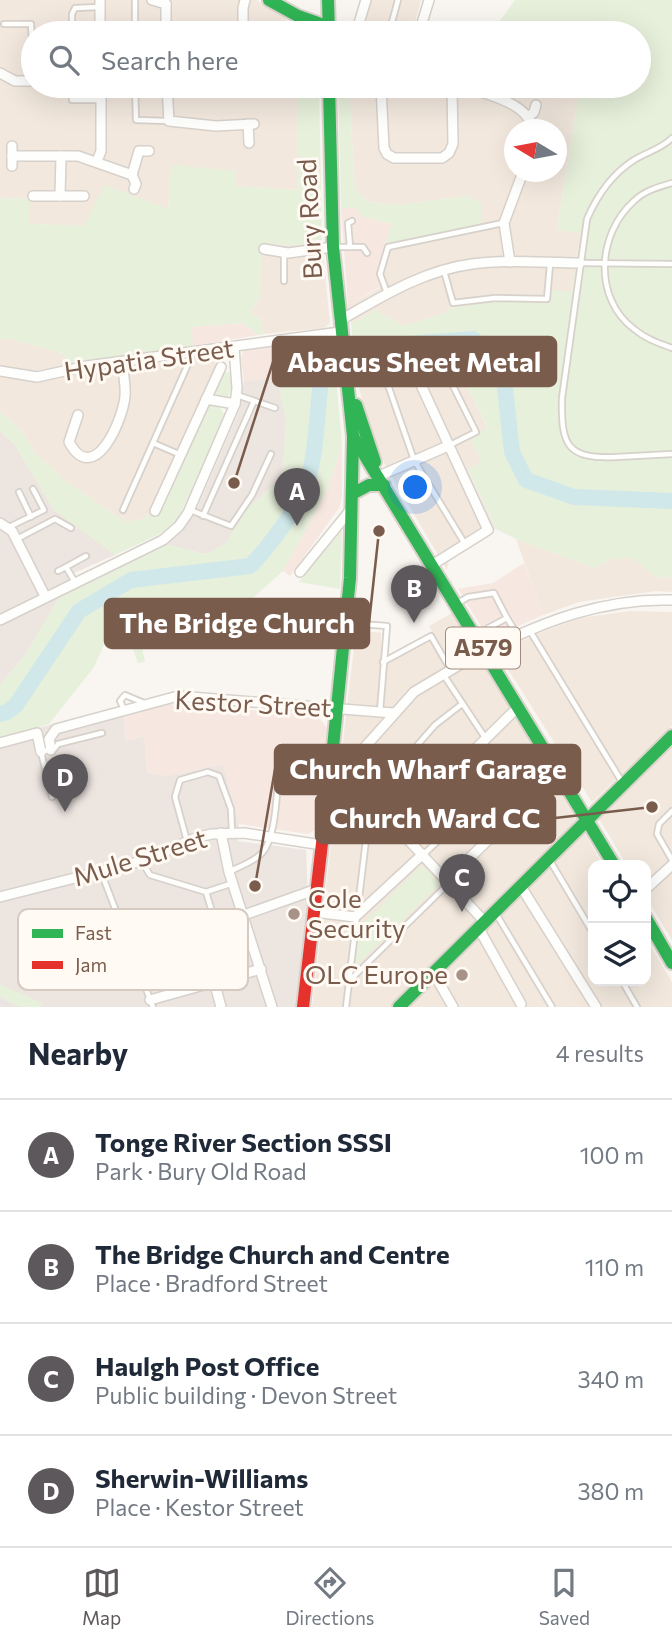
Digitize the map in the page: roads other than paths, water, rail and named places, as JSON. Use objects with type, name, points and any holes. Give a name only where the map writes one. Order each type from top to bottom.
[{"type":"main road","points":[[269,0],[309,21]]},
{"type":"main road","points":[[298,16],[328,5]]},
{"type":"main road","name":"Bury Road","points":[[329,98],[332,247],[346,374]]},
{"type":"main road","name":"A579","points":[[346,374],[353,436],[456,604],[480,653],[611,860]]},
{"type":"main road","name":"A579","points":[[346,374],[382,480]]},
{"type":"main road","points":[[303,1007],[323,845],[337,768],[338,709],[352,508],[353,436]]},
{"type":"main road","points":[[352,494],[382,480]]},
{"type":"main road","points":[[399,1007],[672,736]]},
{"type":"main road","points":[[649,923],[672,963]]},
{"type":"street","points":[[152,0],[168,2],[167,21]]},
{"type":"street","points":[[243,21],[246,0]]},
{"type":"street","points":[[359,21],[366,0]]},
{"type":"street","points":[[423,21],[429,0]]},
{"type":"street","points":[[0,73],[21,83]]},
{"type":"street","points":[[168,98],[169,121],[216,126],[251,124],[249,143]]},
{"type":"street","points":[[382,98],[384,148],[387,154],[394,158],[442,158],[449,153],[453,144],[452,98]]},
{"type":"street","points":[[494,98],[523,110],[529,117],[536,105]]},
{"type":"street","points":[[97,161],[101,151],[101,100]]},
{"type":"street","points":[[134,189],[136,184],[132,175],[139,151],[149,151]]},
{"type":"street","points":[[12,156],[78,156],[132,175]]},
{"type":"street","points":[[60,196],[61,156]]},
{"type":"street","points":[[510,262],[504,223],[519,182]]},
{"type":"street","points":[[33,196],[84,196]]},
{"type":"street","points":[[264,249],[284,252],[332,247]]},
{"type":"street","points":[[340,326],[387,293],[444,270],[472,264],[510,262],[580,263]]},
{"type":"street","name":"Hypatia Street","points":[[0,371],[37,377],[87,366],[193,354],[340,326]]},
{"type":"street","points":[[0,620],[163,540],[179,526],[189,509],[235,400],[234,347]]},
{"type":"street","points":[[78,415],[69,442],[80,456],[88,458],[104,450],[122,411],[125,395],[122,362]]},
{"type":"street","points":[[155,511],[221,366]]},
{"type":"street","points":[[415,372],[488,530],[432,565]]},
{"type":"street","points":[[206,399],[235,400]]},
{"type":"street","points":[[62,423],[73,428]]},
{"type":"street","points":[[382,480],[414,460],[448,446]]},
{"type":"street","points":[[300,572],[352,508]]},
{"type":"street","points":[[4,525],[16,540],[45,596]]},
{"type":"street","points":[[337,768],[348,766],[414,692],[446,671],[517,634],[553,619],[601,606],[672,600]]},
{"type":"street","name":"Kestor Street","points":[[46,751],[49,738],[56,729],[178,696],[393,713]]},
{"type":"street","points":[[397,826],[512,713]]},
{"type":"street","points":[[0,743],[37,733],[46,751]]},
{"type":"street","points":[[337,768],[372,798],[448,881],[481,924],[517,1005]]},
{"type":"street","points":[[448,881],[524,805]]},
{"type":"street","points":[[221,833],[229,872],[242,909]]},
{"type":"street","name":"Mule Street","points":[[0,897],[142,861],[198,837],[221,833],[270,836],[323,845]]},
{"type":"street","points":[[314,912],[355,917],[423,855]]},
{"type":"street","points":[[651,884],[672,863]]},
{"type":"street","points":[[520,885],[596,1007]]},
{"type":"street","points":[[248,914],[317,889]]},
{"type":"street","points":[[248,928],[272,1007]]},
{"type":"street","points":[[248,974],[261,970]]},
{"type":"street","points":[[433,972],[453,1007]]},
{"type":"street","points":[[152,1003],[189,990]]},
{"type":"street","points":[[217,990],[222,1007]]},
{"type":"lane","points":[[135,0],[135,21]]},
{"type":"lane","points":[[392,21],[398,0]]},
{"type":"lane","points":[[72,21],[75,8],[100,4]]},
{"type":"lane","points":[[4,24],[21,24]]},
{"type":"lane","points":[[72,98],[101,100]]},
{"type":"lane","points":[[135,98],[136,120],[169,121]]},
{"type":"lane","points":[[672,139],[634,160],[606,184],[594,202],[587,219],[562,398],[562,422],[566,440],[576,452],[594,458],[672,454]]},
{"type":"lane","points":[[672,183],[655,188],[634,200],[618,218],[608,240],[604,264],[607,287],[616,309],[631,328],[651,341],[672,348]]},
{"type":"lane","points":[[350,247],[348,223],[352,221]]},
{"type":"lane","points":[[387,293],[380,274],[388,247],[504,223]]},
{"type":"lane","points":[[332,247],[363,247],[367,253]]},
{"type":"lane","points":[[284,252],[284,281]]},
{"type":"lane","points":[[444,270],[453,303],[495,298],[547,299],[550,263]]},
{"type":"lane","points":[[580,263],[672,264]]},
{"type":"lane","points":[[123,510],[193,354]]},
{"type":"lane","points":[[444,368],[476,432],[448,446]]},
{"type":"lane","points":[[415,372],[387,382],[414,460],[465,545]]},
{"type":"lane","points":[[235,400],[254,401],[275,408]]},
{"type":"lane","points":[[203,516],[254,401]]},
{"type":"lane","points":[[153,443],[181,455]]},
{"type":"lane","points":[[189,509],[231,526],[252,495],[271,454]]},
{"type":"lane","points":[[4,525],[44,510],[33,489]]},
{"type":"lane","points":[[19,492],[31,517]]},
{"type":"lane","points":[[16,540],[55,519],[71,528]]},
{"type":"lane","points":[[58,571],[86,556]]},
{"type":"lane","points":[[66,567],[75,582]]},
{"type":"lane","points":[[456,604],[468,597],[494,593],[517,634]]},
{"type":"lane","points":[[488,628],[507,618]]},
{"type":"lane","points":[[346,623],[387,626],[380,712]]},
{"type":"lane","points":[[528,629],[622,783]]},
{"type":"lane","points":[[383,662],[431,636],[462,705],[524,805]]},
{"type":"lane","points":[[345,1007],[372,798],[435,725],[462,705]]},
{"type":"lane","points":[[52,797],[46,751],[58,744],[102,733]]},
{"type":"lane","points":[[187,842],[175,797],[180,780],[208,772],[219,776],[231,809],[232,832]]},
{"type":"lane","points":[[423,855],[506,776]]},
{"type":"lane","points":[[229,872],[256,858],[265,850],[270,836],[278,783]]},
{"type":"lane","points":[[672,811],[659,824],[657,834],[672,863]]},
{"type":"lane","points":[[549,858],[588,924]]},
{"type":"lane","points":[[142,861],[150,875],[206,892],[233,883]]},
{"type":"lane","points":[[101,872],[115,909]]},
{"type":"lane","points":[[348,982],[448,881]]},
{"type":"lane","points":[[206,892],[211,909]]},
{"type":"lane","points":[[495,911],[552,1007]]},
{"type":"lane","points":[[625,986],[637,1007]]},
{"type":"waterway","points":[[0,714],[16,705],[79,611],[131,580],[250,566],[279,531],[304,492],[314,453],[321,380],[367,347],[473,339],[503,370],[512,452],[526,480],[574,497],[672,501]]},
{"type":"railway","points":[[0,1001],[13,1007]]},
{"type":"place","name":"Abacus Sheet Metal","points":[[234,483]]},
{"type":"place","name":"Tonge River Section SSSI","points":[[297,526]]},
{"type":"place","name":"The Bridge Church","points":[[379,531]]},
{"type":"place","name":"The Bridge Church and Centre","points":[[414,623]]},
{"type":"place","name":"Church Ward CC","points":[[652,807]]},
{"type":"place","name":"Sherwin-Williams","points":[[65,812]]},
{"type":"place","name":"Church Wharf Garage","points":[[255,886]]},
{"type":"place","name":"Haulgh Post Office","points":[[462,912]]},
{"type":"place","name":"Cole Security","points":[[294,914]]},
{"type":"place","name":"OLC Europe","points":[[462,975]]}]
